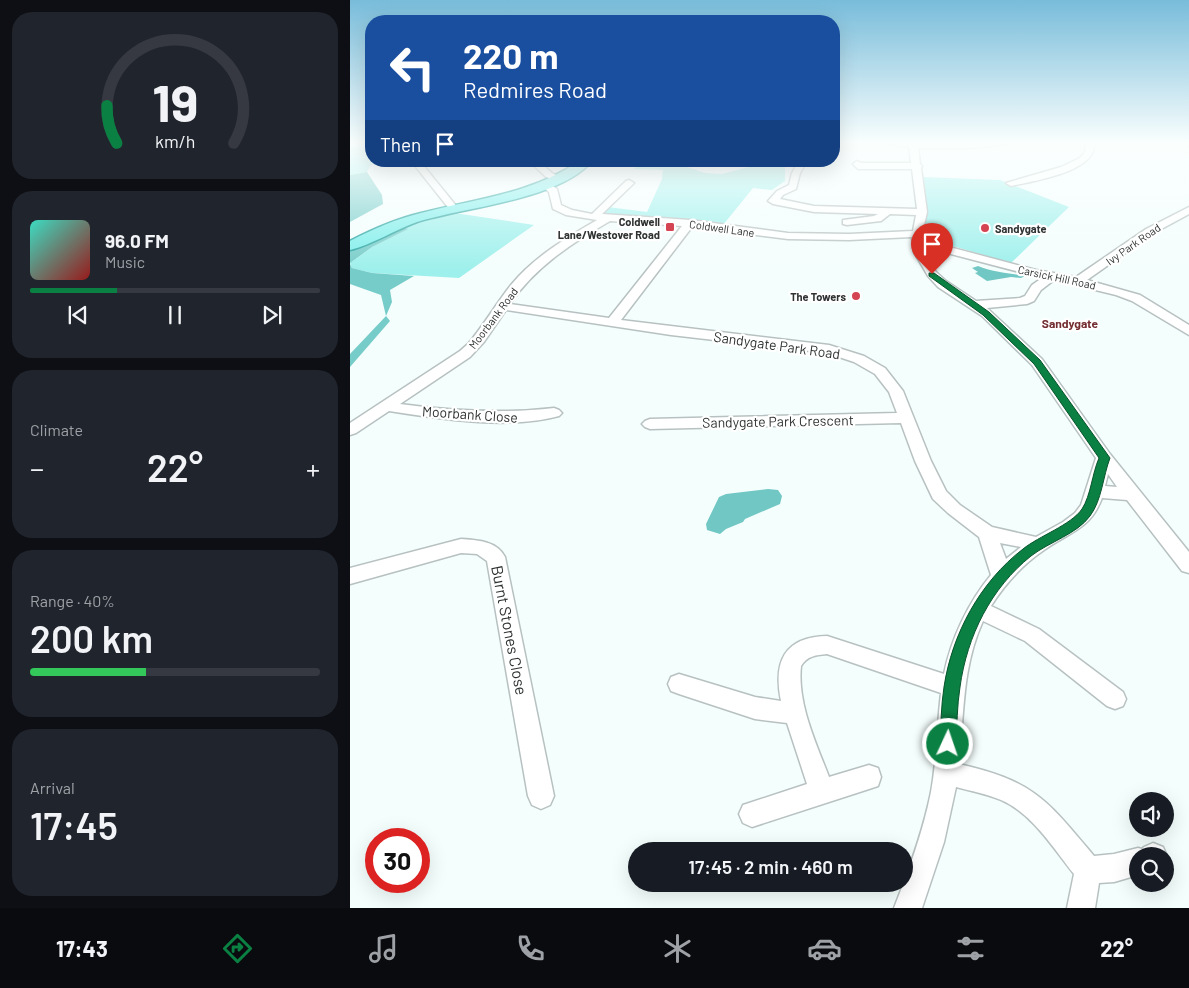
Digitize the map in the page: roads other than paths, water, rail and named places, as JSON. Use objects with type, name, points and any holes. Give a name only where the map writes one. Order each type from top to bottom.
[{"type":"main road","points":[[350,246],[398,225],[541,185]]},
{"type":"street","points":[[435,185],[454,209]]},
{"type":"street","name":"Coldwell Lane","points":[[548,185],[554,191],[556,207],[570,213],[594,217],[690,223],[788,236],[849,237],[898,233],[917,238]]},
{"type":"street","points":[[594,217],[627,185]]},
{"type":"street","points":[[793,185],[780,193],[770,205],[814,209],[922,212]]},
{"type":"street","points":[[920,185],[922,212],[917,238],[921,257],[932,274],[993,320],[1037,362],[1104,458],[1189,566]]},
{"type":"street","name":"Ivy Park Road","points":[[1078,281],[1150,231],[1189,210]]},
{"type":"street","points":[[847,222],[882,218],[886,212]]},
{"type":"street","name":"Moorbank Road","points":[[350,430],[465,354],[474,346],[518,286],[543,262],[578,236],[608,218]]},
{"type":"street","points":[[612,323],[690,223]]},
{"type":"street","name":"Carsick Hill Road","points":[[917,238],[1052,277],[1078,281],[1120,292],[1136,298],[1187,329]]},
{"type":"street","points":[[973,305],[1005,304],[1023,301],[1030,298],[1036,288],[1052,277]]},
{"type":"street","name":"Sandygate Park Road","points":[[502,306],[612,323],[829,349],[864,361],[880,371],[896,391],[929,477],[939,494],[954,509],[988,533],[1038,544]]},
{"type":"street","name":"Moorbank Close","points":[[386,406],[453,416],[497,418],[522,418],[554,413]]},
{"type":"street","name":"Sandygate Park Crescent","points":[[650,424],[907,418]]},
{"type":"street","points":[[908,908],[938,819],[946,773],[952,687],[968,631],[988,592],[1001,576],[1038,544],[1078,522],[1086,512],[1104,458]]},
{"type":"street","points":[[1094,491],[1132,494]]},
{"type":"street","points":[[988,533],[1001,576]]},
{"type":"street","name":"Burnt Stones Close","points":[[350,576],[461,546],[481,547],[496,557],[541,796]]},
{"type":"street","points":[[979,609],[1032,635],[1115,699]]},
{"type":"street","points":[[822,792],[796,714],[788,675],[790,664],[801,650],[818,645],[827,645],[952,687]]},
{"type":"street","points":[[678,684],[755,708],[796,714]]},
{"type":"street","points":[[946,773],[989,784],[1010,792],[1032,806],[1051,825],[1088,870],[1081,908]]},
{"type":"street","points":[[752,814],[869,778]]},
{"type":"street","points":[[1088,870],[1114,868],[1129,864]]},
{"type":"place","name":"Coldwell Lane/Westover Road","points":[[670,227]]},
{"type":"place","name":"Sandygate","points":[[985,228]]},
{"type":"place","name":"The Towers","points":[[856,296]]},
{"type":"district","name":"Sandygate","points":[[1070,323]]}]
